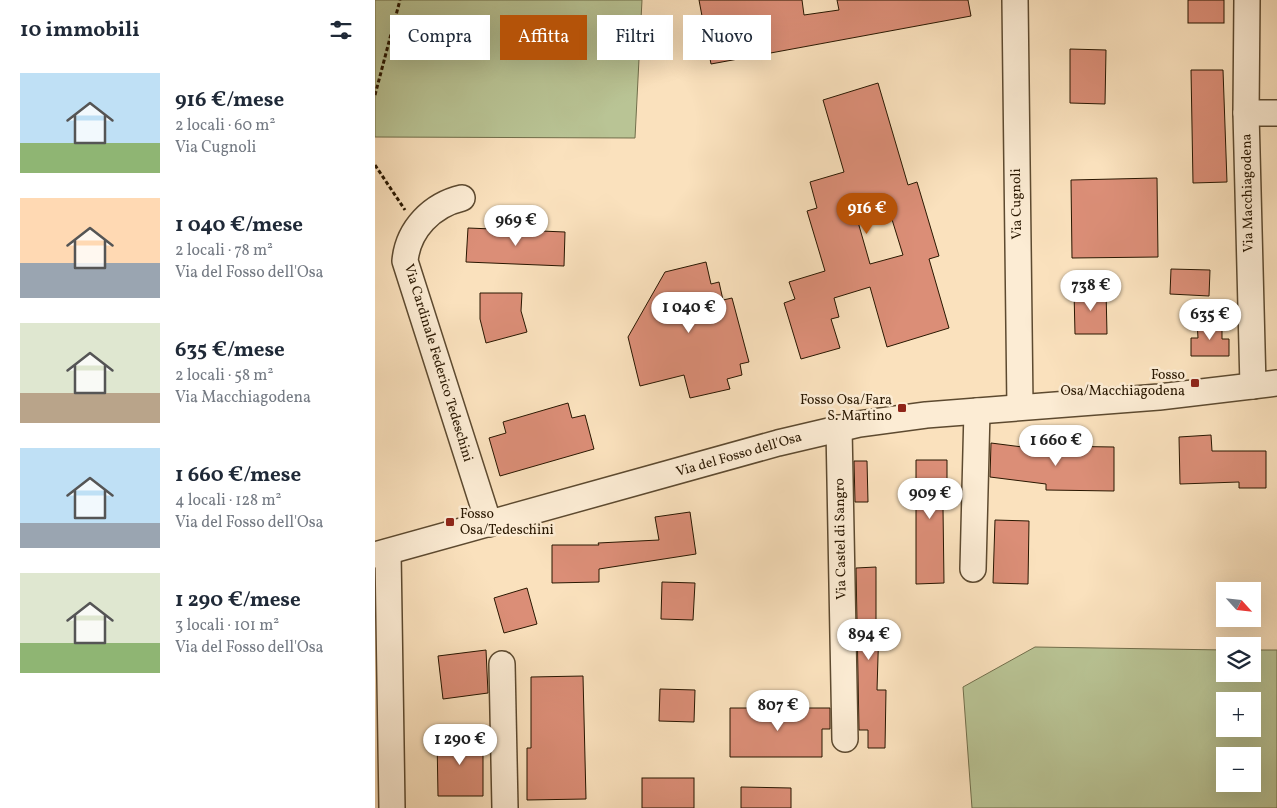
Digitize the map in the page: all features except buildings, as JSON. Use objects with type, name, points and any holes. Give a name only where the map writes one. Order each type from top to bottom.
[{"type":"street","name":"Via Cugnoli","points":[[1015,0],[1020,407]]},
{"type":"street","name":"Via Macchiagodena","points":[[1247,0],[1247,112],[1253,386]]},
{"type":"street","points":[[1247,112],[1277,113]]},
{"type":"street","name":"Via Cardinale Federico Tedeschini","points":[[462,198],[441,205],[418,226],[407,248],[405,261],[489,524]]},
{"type":"street","name":"Via del Fosso dell'Osa","points":[[393,808],[382,655],[381,554],[778,443],[839,428],[903,418],[1174,396],[1277,383]]},
{"type":"street","points":[[973,569],[977,411]]},
{"type":"street","name":"Via Castel di Sangro","points":[[839,428],[845,739]]},
{"type":"street","points":[[502,664],[505,808]]},
{"type":"path","points":[[375,95],[400,0]]},
{"type":"path","points":[[375,165],[418,226]]},
{"type":"green space","points":[[375,0],[642,0],[641,15],[597,15],[597,60],[639,60],[635,138],[375,137]]},
{"type":"green space","points":[[1035,647],[1216,650],[1216,682],[1261,682],[1261,650],[1277,650],[1277,808],[972,808],[963,687]]},
{"type":"place","name":"Fosso Osa/Macchiagodena","points":[[1195,383]]},
{"type":"place","name":"Fosso Osa/Fara S. Martino","points":[[902,408]]},
{"type":"place","name":"Fosso Osa/Tedeschini","points":[[450,522]]}]
